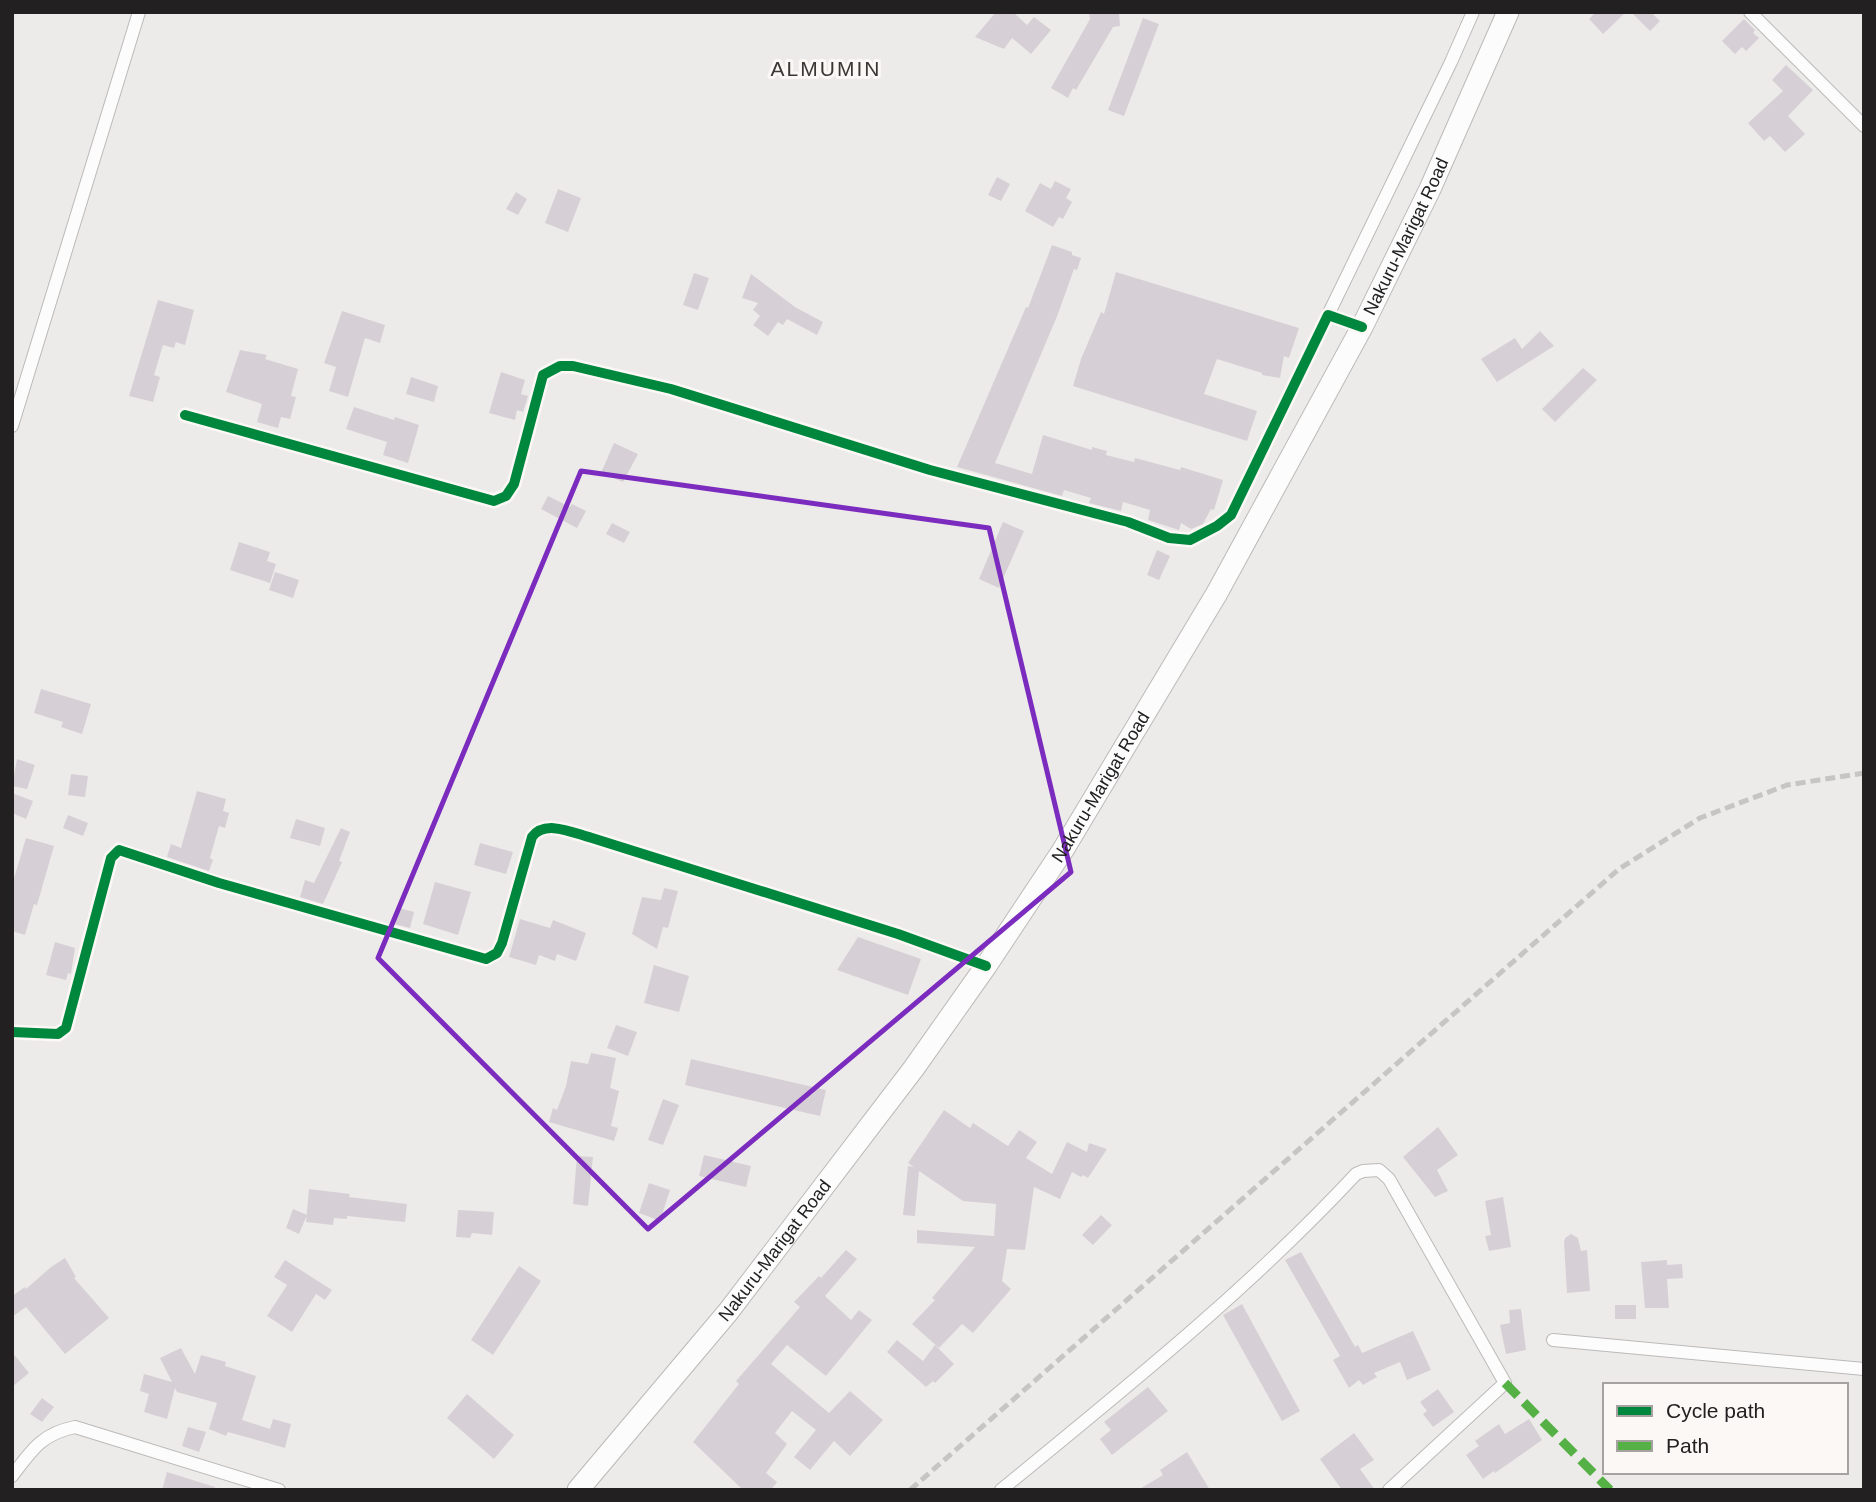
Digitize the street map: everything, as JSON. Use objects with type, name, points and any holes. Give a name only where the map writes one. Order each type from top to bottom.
[{"type":"main road","name":"Nakuru-Marigat Road","points":[[578,1490],[727,1312],[914,1068],[1070,839],[1210,605],[1362,327],[1430,189],[1508,12]]},
{"type":"street","points":[[12,426],[139,12]]},
{"type":"street","points":[[185,415],[494,501],[506,496],[514,484],[543,375],[560,366],[573,366],[671,390],[930,470],[1128,522],[1169,538],[1189,540],[1217,526],[1231,515],[1473,12]]},
{"type":"street","points":[[1750,12],[1864,125]]},
{"type":"street","points":[[1328,315],[1362,327]]},
{"type":"street","points":[[12,1032],[58,1034],[66,1028],[111,858],[119,850],[219,883],[486,959],[496,953],[502,943],[532,836],[545,827],[592,838],[898,934],[986,966]]},
{"type":"street","points":[[1000,1490],[1133,1382],[1313,1220],[1356,1174],[1379,1170],[1389,1179],[1505,1383],[1389,1490]]},
{"type":"street","points":[[1553,1340],[1864,1369]]},
{"type":"street","points":[[12,1476],[39,1442],[56,1431],[75,1427],[279,1490]]},
{"type":"highlighted area","points":[[581,471],[989,528],[1071,872],[648,1229],[378,958]]},
{"type":"building","points":[[996,12],[1013,12],[1027,25],[1034,17],[1051,30],[1031,54],[1012,38],[1004,49],[975,37]]},
{"type":"building","points":[[1119,12],[1120,26],[1113,27],[1076,90],[1073,88],[1068,98],[1051,88],[1090,19],[1089,13]]},
{"type":"building","points":[[1596,12],[1626,12],[1603,34],[1589,19]]},
{"type":"building","points":[[1631,12],[1651,12],[1660,21],[1650,31]]},
{"type":"building","points":[[1143,18],[1159,24],[1124,116],[1108,110]]},
{"type":"building","points":[[1744,19],[1759,38],[1746,51],[1742,47],[1735,54],[1722,41]]},
{"type":"building","points":[[1786,65],[1813,90],[1788,116],[1805,134],[1785,152],[1770,136],[1764,141],[1748,123],[1783,91],[1772,80]]},
{"type":"building","points":[[997,177],[1010,184],[1001,201],[988,195]]},
{"type":"building","points":[[1055,181],[1071,189],[1066,198],[1072,202],[1063,219],[1059,217],[1053,227],[1025,211],[1040,183],[1051,189]]},
{"type":"building","points":[[558,189],[581,198],[568,232],[545,223]]},
{"type":"building","points":[[516,192],[527,199],[518,215],[506,209]]},
{"type":"building","points":[[1052,245],[1081,258],[1077,270],[1074,269],[1058,314],[995,463],[1032,474],[1043,435],[1092,450],[1092,447],[1107,451],[1106,455],[1134,462],[1135,458],[1180,470],[1181,467],[1223,480],[1214,510],[1211,509],[1203,524],[1191,529],[1181,523],[1179,530],[1148,520],[1150,510],[1123,502],[1121,511],[1089,503],[1091,498],[1064,490],[1062,496],[957,467],[1026,307],[1028,308]]},
{"type":"building","points":[[1116,272],[1299,328],[1289,358],[1284,356],[1280,378],[1262,375],[1217,359],[1204,394],[1257,411],[1247,441],[1073,386],[1101,312],[1104,314]]},
{"type":"building","points":[[694,273],[709,278],[698,310],[683,305]]},
{"type":"building","points":[[751,274],[795,307],[823,322],[817,335],[787,319],[783,325],[778,322],[768,336],[753,325],[760,316],[753,310],[758,303],[742,298]]},
{"type":"building","points":[[158,300],[194,310],[185,345],[176,342],[174,348],[163,345],[154,375],[160,377],[153,402],[129,396]]},
{"type":"building","points":[[342,311],[385,325],[380,343],[365,338],[348,397],[329,391],[336,367],[324,363]]},
{"type":"building","points":[[1540,331],[1554,346],[1497,382],[1481,359],[1515,338],[1522,349]]},
{"type":"building","points":[[240,350],[267,355],[265,359],[298,369],[291,396],[296,397],[290,419],[281,417],[278,428],[257,422],[262,404],[226,392]]},
{"type":"building","points":[[1583,368],[1597,380],[1555,422],[1542,409]]},
{"type":"building","points":[[501,372],[525,380],[521,394],[528,396],[523,412],[517,410],[515,420],[489,413]]},
{"type":"building","points":[[411,377],[438,386],[434,402],[406,394]]},
{"type":"building","points":[[354,407],[419,425],[408,463],[383,455],[387,442],[346,429]]},
{"type":"building","points":[[614,443],[638,454],[623,482],[601,473]]},
{"type":"building","points":[[548,496],[570,507],[572,504],[586,511],[577,528],[541,509]]},
{"type":"building","points":[[1003,522],[1024,531],[999,588],[979,579]]},
{"type":"building","points":[[612,523],[630,532],[624,543],[606,534]]},
{"type":"building","points":[[239,542],[270,552],[267,561],[276,564],[270,583],[230,570]]},
{"type":"building","points":[[1157,550],[1170,556],[1159,580],[1147,575]]},
{"type":"building","points":[[275,572],[299,580],[293,598],[269,590]]},
{"type":"building","points":[[41,689],[91,704],[82,734],[61,727],[63,722],[34,713]]},
{"type":"building","points":[[17,759],[35,765],[27,789],[12,786]]},
{"type":"building","points":[[71,774],[88,776],[85,797],[68,795]]},
{"type":"building","points":[[197,791],[226,799],[223,811],[229,813],[225,828],[219,826],[209,871],[167,857],[171,844],[181,848]]},
{"type":"building","points":[[12,793],[33,801],[26,819],[12,813]]},
{"type":"building","points":[[68,815],[88,823],[83,836],[63,828]]},
{"type":"building","points":[[296,819],[325,828],[320,846],[290,838]]},
{"type":"building","points":[[341,828],[350,832],[339,861],[342,862],[323,904],[300,897],[305,880],[314,883]]},
{"type":"building","points":[[26,838],[54,846],[37,905],[34,904],[25,935],[12,931],[12,885]]},
{"type":"building","points":[[480,843],[513,852],[506,874],[474,865]]},
{"type":"building","points":[[435,882],[471,892],[458,935],[423,924]]},
{"type":"building","points":[[664,888],[678,891],[668,928],[663,927],[657,949],[632,934],[642,897],[661,900]]},
{"type":"building","points":[[399,908],[414,912],[410,928],[395,924]]},
{"type":"building","points":[[520,919],[550,928],[553,920],[586,933],[576,961],[557,954],[555,961],[539,955],[536,965],[509,957]]},
{"type":"building","points":[[858,937],[921,959],[908,995],[837,970]]},
{"type":"building","points":[[55,942],[75,948],[71,974],[68,973],[66,980],[46,975]]},
{"type":"building","points":[[654,965],[689,976],[679,1012],[644,1003]]},
{"type":"building","points":[[616,1025],[637,1032],[628,1056],[607,1048]]},
{"type":"building","points":[[591,1053],[616,1058],[610,1088],[619,1091],[611,1126],[618,1128],[614,1141],[549,1122],[553,1108],[557,1110],[566,1086],[571,1061],[588,1064]]},
{"type":"building","points":[[691,1059],[826,1090],[820,1116],[685,1085]]},
{"type":"building","points":[[663,1099],[679,1105],[663,1145],[648,1140]]},
{"type":"building","points":[[944,1110],[970,1128],[973,1123],[1008,1146],[1019,1130],[1037,1142],[1026,1158],[1052,1174],[1067,1142],[1087,1152],[1089,1143],[1107,1149],[1088,1178],[1072,1172],[1060,1199],[1034,1187],[1025,1250],[1007,1249],[1002,1281],[1011,1289],[973,1333],[962,1324],[939,1348],[912,1324],[935,1300],[932,1298],[975,1247],[917,1243],[917,1230],[994,1236],[996,1204],[963,1201],[919,1171],[915,1216],[903,1215],[908,1166],[914,1167],[908,1163]]},
{"type":"building","points":[[1438,1127],[1458,1155],[1437,1170],[1448,1191],[1435,1197],[1403,1157]]},
{"type":"building","points":[[704,1155],[751,1166],[746,1187],[699,1176]]},
{"type":"building","points":[[577,1156],[593,1157],[588,1206],[573,1204]]},
{"type":"building","points":[[649,1183],[670,1190],[660,1221],[639,1213]]},
{"type":"building","points":[[309,1189],[407,1204],[405,1222],[347,1216],[347,1219],[334,1218],[333,1225],[306,1222]]},
{"type":"building","points":[[1503,1197],[1511,1247],[1489,1251],[1485,1236],[1491,1235],[1485,1201]]},
{"type":"building","points":[[293,1209],[307,1215],[299,1234],[286,1228]]},
{"type":"building","points":[[458,1210],[494,1212],[492,1235],[472,1233],[470,1238],[456,1237]]},
{"type":"building","points":[[1101,1215],[1112,1225],[1093,1245],[1082,1235]]},
{"type":"building","points":[[1571,1234],[1578,1238],[1581,1251],[1587,1250],[1590,1291],[1567,1293],[1564,1242]]},
{"type":"building","points":[[846,1250],[857,1259],[825,1296],[851,1320],[859,1310],[872,1320],[826,1376],[787,1345],[771,1364],[829,1413],[850,1391],[883,1420],[850,1456],[834,1441],[810,1470],[794,1457],[816,1430],[792,1411],[775,1433],[787,1444],[766,1473],[777,1482],[771,1490],[743,1490],[693,1442],[739,1384],[736,1381],[800,1307],[794,1302],[819,1276],[821,1278]]},
{"type":"building","points":[[1301,1252],[1355,1347],[1358,1345],[1362,1353],[1413,1331],[1431,1370],[1407,1380],[1400,1362],[1374,1373],[1377,1377],[1363,1385],[1359,1380],[1349,1388],[1333,1360],[1340,1356],[1285,1260]]},
{"type":"building","points":[[65,1258],[76,1277],[74,1278],[109,1318],[65,1354],[26,1307],[12,1317],[12,1296],[25,1287],[26,1289]]},
{"type":"building","points":[[285,1260],[332,1290],[325,1300],[316,1294],[292,1332],[267,1316],[287,1285],[274,1277]]},
{"type":"building","points":[[1667,1260],[1667,1265],[1682,1264],[1683,1278],[1667,1279],[1669,1308],[1645,1308],[1641,1262]]},
{"type":"building","points":[[519,1266],[541,1281],[493,1355],[471,1340]]},
{"type":"building","points":[[1242,1304],[1300,1411],[1282,1421],[1223,1315]]},
{"type":"building","points":[[1615,1305],[1636,1305],[1636,1319],[1615,1319]]},
{"type":"building","points":[[1521,1309],[1526,1350],[1506,1354],[1500,1325],[1510,1323],[1509,1310]]},
{"type":"building","points":[[897,1340],[923,1361],[935,1345],[954,1364],[935,1383],[933,1381],[926,1387],[887,1352]]},
{"type":"building","points":[[181,1348],[195,1374],[201,1355],[226,1362],[225,1366],[256,1376],[242,1420],[270,1429],[273,1419],[291,1424],[285,1448],[228,1432],[226,1436],[209,1429],[217,1403],[177,1392],[175,1388],[167,1419],[144,1412],[149,1394],[140,1391],[144,1374],[172,1382],[160,1358]]},
{"type":"building","points":[[12,1352],[29,1373],[12,1387]]},
{"type":"building","points":[[1148,1387],[1168,1411],[1112,1455],[1100,1439],[1111,1430],[1104,1422]]},
{"type":"building","points":[[1438,1389],[1454,1412],[1433,1427],[1423,1414],[1427,1411],[1420,1402]]},
{"type":"building","points":[[467,1394],[514,1435],[494,1459],[447,1418]]},
{"type":"building","points":[[42,1398],[54,1407],[42,1422],[30,1414]]},
{"type":"building","points":[[1529,1419],[1542,1440],[1483,1479],[1466,1455],[1479,1446],[1475,1441],[1499,1424],[1505,1434]]},
{"type":"building","points":[[188,1427],[206,1432],[199,1452],[182,1446]]},
{"type":"building","points":[[1354,1433],[1374,1460],[1360,1469],[1375,1490],[1342,1490],[1320,1459]]},
{"type":"building","points":[[1187,1452],[1210,1490],[1138,1490],[1163,1475],[1160,1470]]},
{"type":"building","points":[[167,1472],[215,1487],[214,1490],[162,1490]]},
{"type":"railway","points":[[910,1490],[1619,869],[1700,818],[1787,785],[1864,773]]},
{"type":"marked path","points":[[1505,1383],[1610,1490]]},
{"type":"cycle path","points":[[185,415],[494,501],[506,496],[514,484],[543,375],[560,366],[573,366],[671,389],[930,470],[1128,522],[1169,538],[1190,540],[1217,526],[1231,515],[1328,315],[1362,327]]},
{"type":"cycle path","points":[[12,1032],[58,1034],[66,1028],[111,858],[119,850],[219,883],[486,959],[497,953],[502,943],[532,837],[544,829],[560,829],[898,934],[986,966]]},
{"type":"district","name":"ALMUMIN","points":[[826,69]]}]
